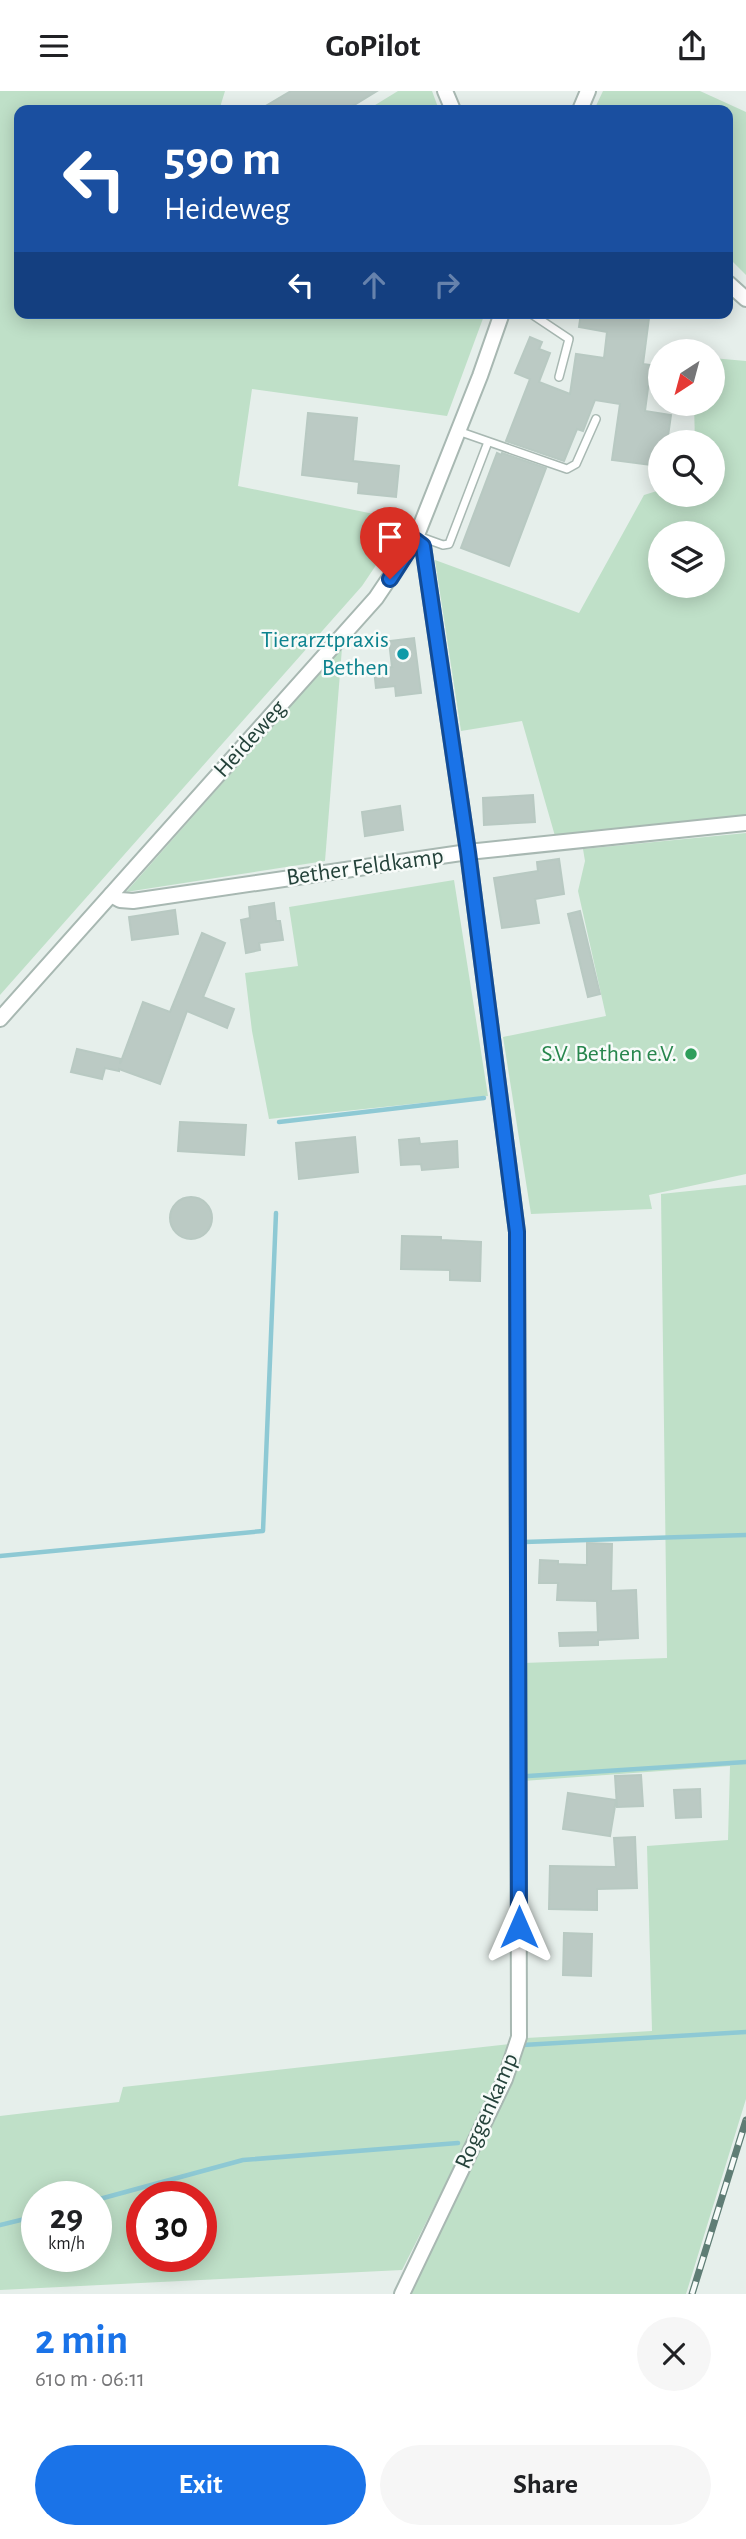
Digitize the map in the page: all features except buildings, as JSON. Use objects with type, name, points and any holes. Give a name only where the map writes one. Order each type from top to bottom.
[{"type":"street","name":"Heideweg","points":[[0,1019],[376,598],[416,538],[500,319]]},
{"type":"street","name":"Roggenkamp","points":[[402,2294],[505,2079],[519,2037],[517,1232],[468,852],[423,546],[416,538]]},
{"type":"street","name":"Bether Feldkamp","points":[[111,895],[120,900],[133,901],[468,852],[746,823]]},
{"type":"lane","points":[[539,319],[569,339],[559,377]]},
{"type":"lane","points":[[458,431],[567,469],[576,464],[596,419]]},
{"type":"lane","points":[[416,538],[449,544],[488,442]]},
{"type":"green space","points":[[0,91],[225,91],[221,105],[14,105],[14,319],[483,319],[447,416],[252,389],[238,486],[403,520],[397,534],[362,586],[0,995]]},
{"type":"green space","points":[[398,91],[432,91],[437,105],[375,105]]},
{"type":"green space","points":[[603,91],[700,91],[731,105],[596,105]]},
{"type":"green space","points":[[733,106],[746,112],[746,275],[733,262]]},
{"type":"green space","points":[[725,359],[746,361],[746,815],[555,836],[522,721],[461,731],[435,560],[579,613],[644,495],[648,494],[648,507],[725,507],[725,430],[695,430],[694,417],[725,416]]},
{"type":"green space","points":[[342,648],[325,861],[126,892]]},
{"type":"green space","points":[[746,833],[746,1174],[649,1195],[652,1209],[531,1214],[503,1037],[606,1016],[578,891],[585,861],[583,849]]},
{"type":"green space","points":[[454,880],[488,1096],[269,1119],[252,1031],[245,973],[298,966],[289,907]]},
{"type":"green space","points":[[746,1185],[746,2099],[686,2294],[406,2294],[526,2038],[652,2031],[647,1846],[728,1840],[730,1766],[523,1781],[523,1663],[667,1658],[661,1194]]},
{"type":"green space","points":[[510,2044],[499,2078],[402,2270],[0,2290],[0,2116],[119,2102],[123,2087]]},
{"type":"waterway","points":[[279,1122],[484,1098]]},
{"type":"waterway","points":[[0,1556],[263,1531],[276,1213]]},
{"type":"waterway","points":[[524,1542],[746,1535]]},
{"type":"waterway","points":[[528,1776],[746,1762]]},
{"type":"waterway","points":[[523,2045],[746,2032]]},
{"type":"waterway","points":[[112,2196],[243,2160],[458,2143]]},
{"type":"waterway","points":[[0,2225],[21,2220]]},
{"type":"railway","points":[[692,2294],[746,2120]]},
{"type":"place","name":"Tierarztpraxis Bethen","points":[[403,654]]},
{"type":"place","name":"S.V. Bethen e.V.","points":[[691,1054]]},
{"type":"route","points":[[390,579],[415,540],[423,546],[468,852],[517,1232],[519,1927]]}]
